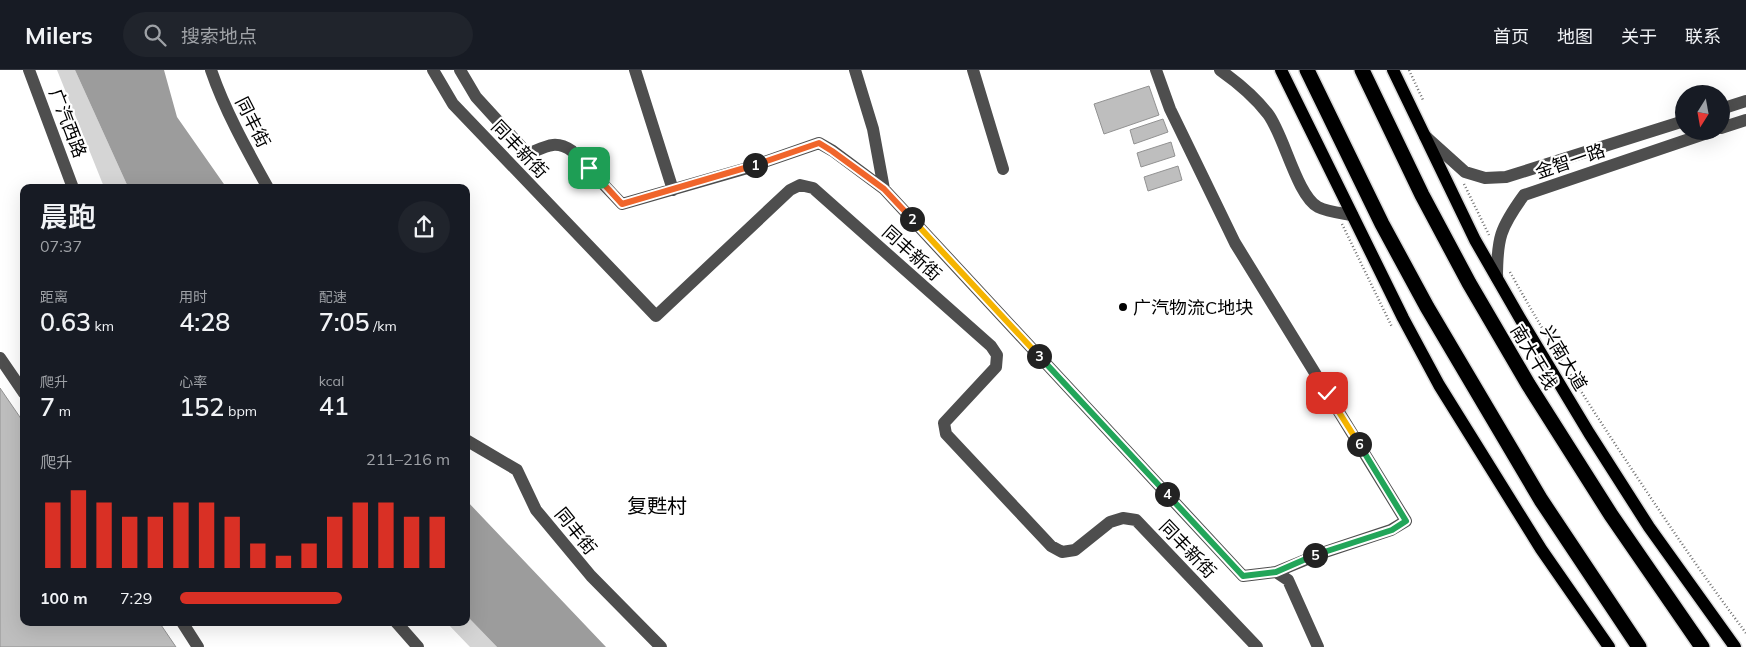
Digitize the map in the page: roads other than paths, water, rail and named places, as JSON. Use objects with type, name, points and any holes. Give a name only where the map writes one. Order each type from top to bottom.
[{"type":"highway","points":[[1307,70],[1382,224],[1427,307],[1541,500],[1638,647]]},
{"type":"highway","name":"南大干线","points":[[1362,70],[1422,195],[1469,283],[1528,384],[1611,515],[1702,647]]},
{"type":"main road","points":[[1281,70],[1403,318],[1444,393],[1541,549],[1609,647]]},
{"type":"main road","name":"兴南大道","points":[[1393,70],[1475,240],[1497,278],[1589,433],[1649,527],[1735,647]]},
{"type":"street","name":"广汽西路","points":[[29,70],[72,184]]},
{"type":"street","name":"同丰街","points":[[211,70],[218,93],[266,184]]},
{"type":"street","name":"同丰新街","points":[[433,70],[453,104],[656,316],[790,190],[800,185],[813,188],[991,346],[997,355],[996,367],[944,423],[946,434],[1051,546],[1062,552],[1075,550],[1110,522],[1123,518],[1136,520],[1257,647]]},
{"type":"street","points":[[460,70],[476,97],[528,154],[548,145],[564,146],[572,151],[622,204],[744,169],[819,143],[832,151],[884,189],[1243,576],[1276,572],[1322,553],[1392,530],[1406,521],[1235,243],[1170,108],[1156,70]]},
{"type":"street","points":[[635,70],[673,190]]},
{"type":"street","points":[[855,70],[873,129],[884,189]]},
{"type":"street","points":[[973,70],[1004,169]]},
{"type":"street","points":[[1220,70],[1240,84],[1268,114],[1287,151],[1304,192],[1317,207],[1352,216]]},
{"type":"street","points":[[1730,106],[1746,101]]},
{"type":"street","points":[[1730,125],[1746,120]]},
{"type":"street","name":"金智一路","points":[[1423,134],[1465,172],[1485,178],[1506,177],[1675,124]]},
{"type":"street","name":"金智一路","points":[[1497,278],[1497,249],[1502,230],[1509,215],[1524,195],[1686,140]]},
{"type":"street","points":[[0,358],[20,387]]},
{"type":"street","name":"同丰街","points":[[470,442],[517,470],[536,510],[591,576],[661,647]]},
{"type":"street","points":[[1276,572],[1288,580],[1315,642]]},
{"type":"street","points":[[185,626],[198,647]]},
{"type":"street","points":[[400,626],[418,647]]},
{"type":"place","name":"广汽物流C地块","points":[[1123,307]]},
{"type":"district","name":"复甦村","points":[[657,505]]}]
